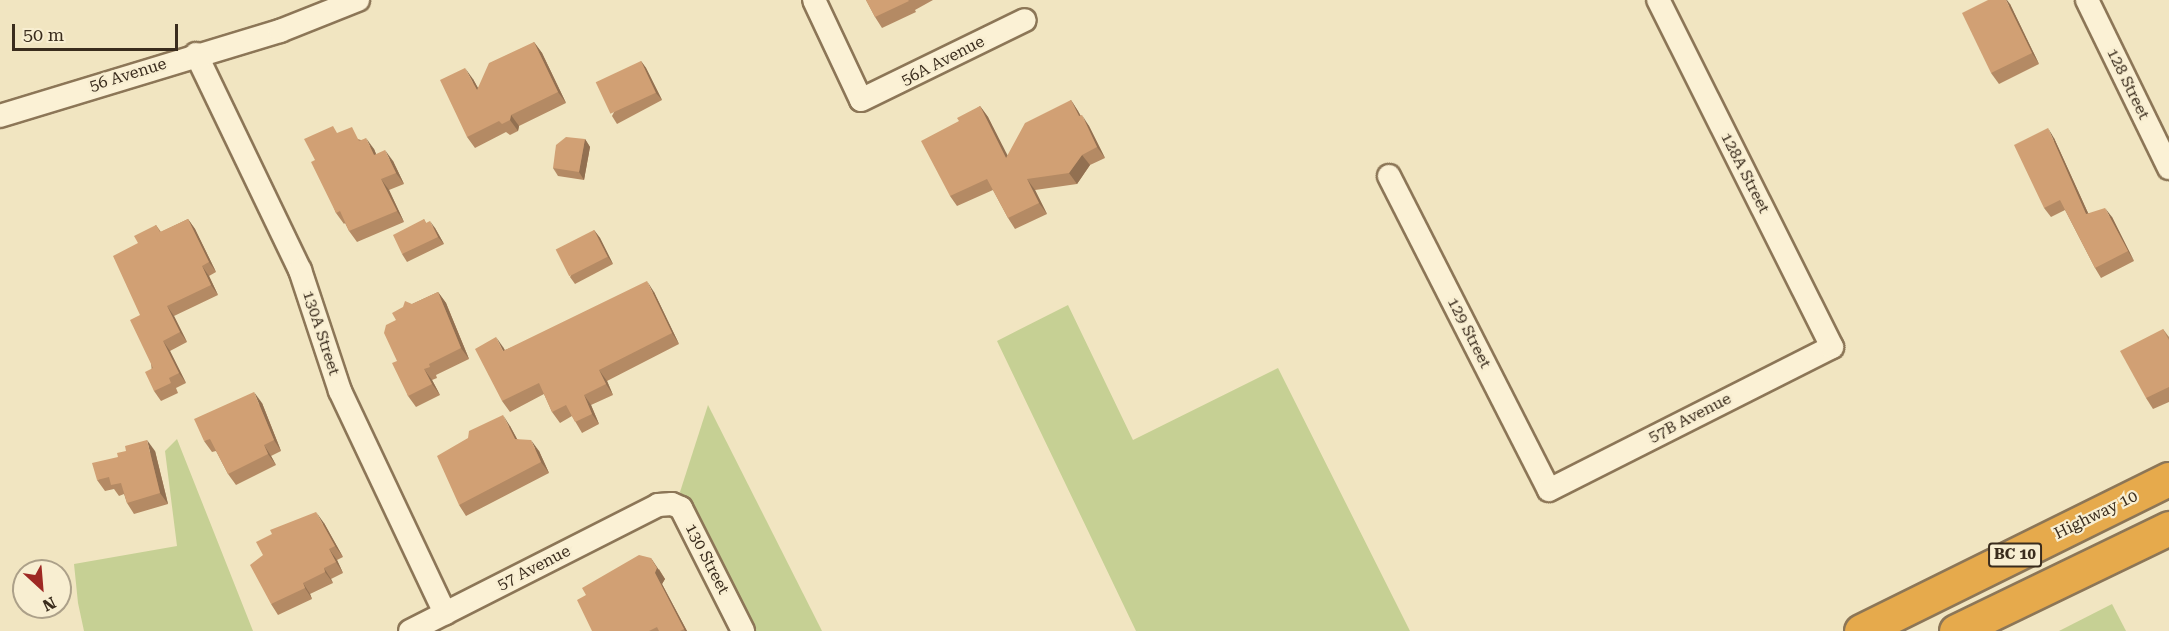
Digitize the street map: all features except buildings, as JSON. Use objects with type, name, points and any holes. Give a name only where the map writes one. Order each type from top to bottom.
[{"type":"highway","name":"Highway 10","points":[[1861,631],[2169,479]]},
{"type":"highway","name":"BC 10","points":[[1956,631],[2169,528]]},
{"type":"street","name":"56 Avenue","points":[[0,116],[196,54],[280,31],[358,0]]},
{"type":"street","name":"56A Avenue","points":[[814,0],[861,100],[1024,20]]},
{"type":"street","name":"128A Street","points":[[1658,0],[1832,346]]},
{"type":"street","name":"128 Street","points":[[2087,0],[2169,168]]},
{"type":"street","name":"130A Street","points":[[196,54],[300,270],[340,391],[445,613]]},
{"type":"street","name":"129 Street","points":[[1389,176],[1548,490]]},
{"type":"street","name":"57B Avenue","points":[[1548,490],[1832,346]]},
{"type":"street","name":"130 Street","points":[[658,505],[672,504],[681,508],[743,631]]},
{"type":"street","name":"57 Avenue","points":[[410,631],[658,505]]},
{"type":"green space","points":[[1068,305],[1133,440],[1278,368],[1410,631],[1136,631],[997,341]]},
{"type":"green space","points":[[708,405],[822,631],[747,631],[680,492]]},
{"type":"green space","points":[[177,439],[253,631],[84,631],[78,603],[74,564],[177,546],[165,451]]},
{"type":"green space","points":[[2112,604],[2126,631],[2059,631]]}]
